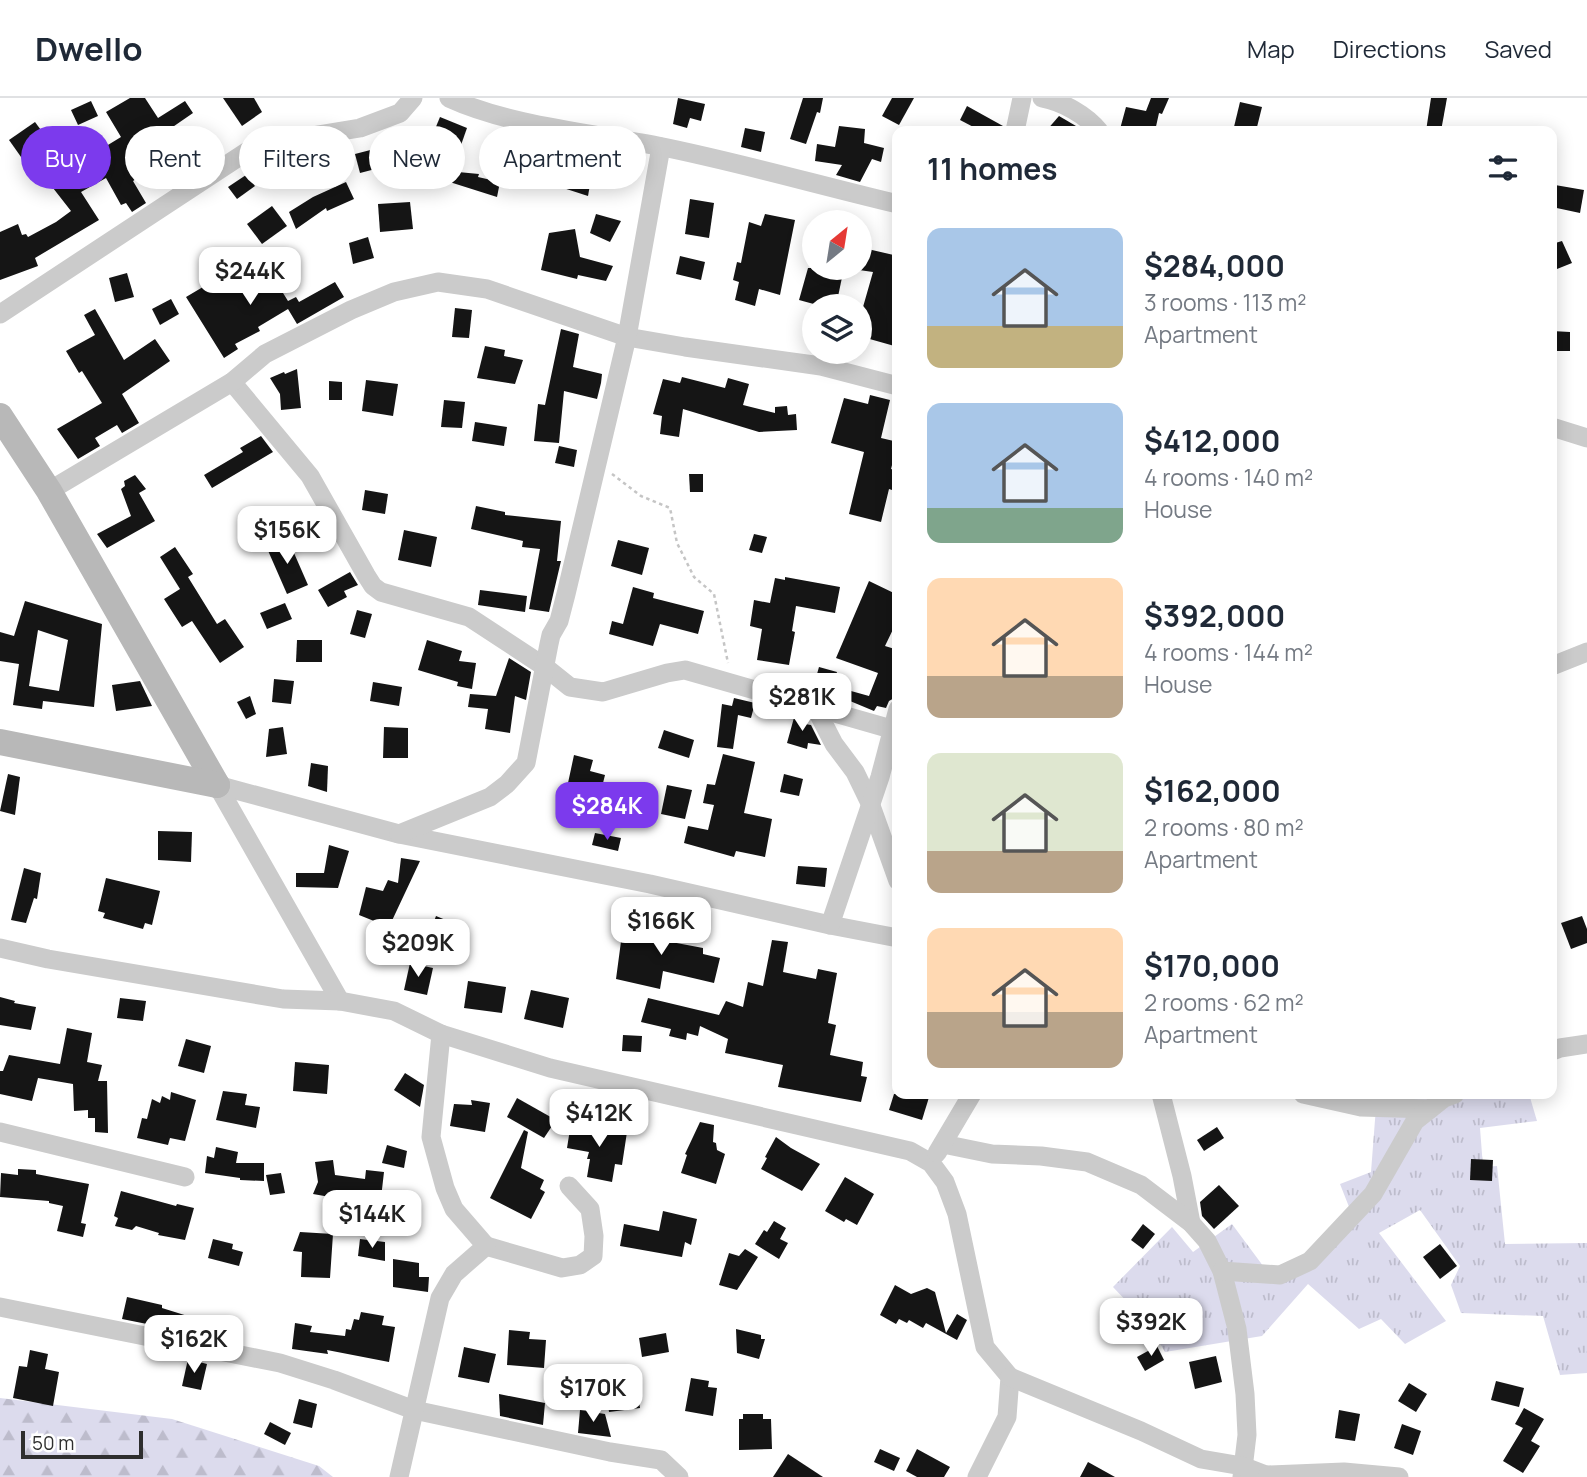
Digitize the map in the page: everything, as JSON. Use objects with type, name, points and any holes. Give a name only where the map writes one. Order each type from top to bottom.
[{"type":"street","points":[[0,314],[257,145],[360,128],[400,113],[413,98]]},
{"type":"street","points":[[449,98],[465,106],[533,123],[661,147],[892,203]]},
{"type":"street","points":[[1016,126],[1022,98]]},
{"type":"street","points":[[1042,98],[1056,100],[1095,126]]},
{"type":"street","points":[[398,834],[490,797],[507,785],[526,763],[551,635],[563,608],[627,337],[661,147]]},
{"type":"street","points":[[50,492],[232,382],[265,354],[351,310],[394,292],[438,282],[487,289],[627,337],[821,366],[892,384]]},
{"type":"street","points":[[232,382],[310,476],[373,586],[393,597],[469,617],[545,667],[570,687],[603,692],[685,670],[892,730]]},
{"type":"street","points":[[0,416],[50,492],[341,1001]]},
{"type":"street","points":[[1557,429],[1587,438]]},
{"type":"street","points":[[1557,664],[1587,652]]},
{"type":"street","points":[[815,707],[834,744],[855,772],[870,803],[892,864]]},
{"type":"street","points":[[830,925],[892,740]]},
{"type":"street","points":[[0,741],[217,785],[398,834],[650,884],[892,937]]},
{"type":"street","points":[[0,948],[48,959],[283,999],[341,1001],[394,1011],[441,1034],[550,1068],[910,1151],[931,1163],[945,1182],[957,1214],[985,1347],[1010,1377],[1141,1431],[1200,1459],[1242,1472],[1269,1476],[1344,1472],[1399,1477]]},
{"type":"street","points":[[441,1034],[431,1137],[445,1188],[454,1209],[486,1246],[562,1268],[580,1265],[593,1256],[594,1236],[590,1209],[569,1186]]},
{"type":"street","points":[[1557,1049],[1587,1044]]},
{"type":"street","points":[[931,1163],[969,1099]]},
{"type":"street","points":[[1162,1099],[1191,1223]]},
{"type":"street","points":[[1325,1099],[1361,1107],[1442,1099]]},
{"type":"street","points":[[1222,1271],[1280,1275],[1310,1261],[1373,1194],[1415,1121],[1442,1099]]},
{"type":"street","points":[[0,1132],[185,1177]]},
{"type":"street","points":[[943,1144],[992,1154],[1041,1156],[1087,1162],[1141,1185],[1191,1223],[1207,1241],[1222,1271],[1237,1329],[1247,1435],[1242,1472]]},
{"type":"street","points":[[398,1477],[440,1298],[454,1274],[486,1246]]},
{"type":"street","points":[[0,1307],[280,1363],[414,1410],[610,1452],[679,1477]]},
{"type":"street","points":[[977,1477],[1007,1417],[1010,1377]]},
{"type":"path","points":[[598,464],[641,496],[670,508],[677,543],[694,577],[714,594],[733,684]]},
{"type":"green space","points":[[1377,1099],[1530,1099],[1537,1121],[1480,1128],[1483,1167],[1497,1166],[1505,1244],[1587,1243],[1587,1373],[1560,1375],[1543,1316],[1461,1313],[1451,1285],[1460,1266],[1420,1210],[1379,1233],[1446,1321],[1405,1344],[1381,1319],[1359,1329],[1308,1284],[1262,1336],[1165,1352],[1149,1325],[1113,1287],[1172,1227],[1193,1252],[1232,1224],[1272,1278],[1353,1217],[1340,1184],[1371,1172]]},
{"type":"green space","points":[[0,1398],[172,1419],[319,1466],[333,1477],[0,1477]]},
{"type":"building","points":[[130,98],[145,98],[158,118],[185,101],[193,113],[174,126],[125,126],[125,189],[138,189],[146,203],[132,212],[126,203],[121,205],[111,187],[111,143],[121,137],[106,112]]},
{"type":"building","points":[[223,98],[254,98],[262,112],[242,126]]},
{"type":"building","points":[[678,98],[705,104],[701,121],[690,118],[687,128],[673,124]]},
{"type":"building","points":[[803,98],[823,98],[820,113],[817,112],[806,144],[790,139]]},
{"type":"building","points":[[892,98],[914,98],[899,125],[882,116]]},
{"type":"building","points":[[1151,98],[1169,98],[1162,114],[1159,113],[1156,126],[1121,126],[1126,107],[1146,111]]},
{"type":"building","points":[[1431,98],[1447,98],[1442,126],[1427,126]]},
{"type":"building","points":[[91,101],[98,116],[78,125],[71,110]]},
{"type":"building","points":[[1240,102],[1262,107],[1257,126],[1234,126]]},
{"type":"building","points":[[967,106],[1003,126],[971,126],[960,120]]},
{"type":"building","points":[[1059,116],[1076,126],[1050,126]]},
{"type":"building","points":[[440,117],[462,126],[436,126]]},
{"type":"building","points":[[839,126],[865,129],[864,143],[884,148],[881,162],[872,159],[860,182],[836,175],[842,165],[815,161],[817,144],[835,147]]},
{"type":"building","points":[[745,128],[765,132],[761,152],[741,147]]},
{"type":"building","points":[[21,132],[21,157],[9,140]]},
{"type":"building","points":[[369,150],[369,171],[360,173],[355,154]]},
{"type":"building","points":[[465,173],[479,174],[479,189],[499,189],[497,197],[465,187]]},
{"type":"building","points":[[239,180],[239,189],[251,189],[237,199],[228,187]]},
{"type":"building","points":[[1557,185],[1584,190],[1580,213],[1557,208]]},
{"type":"building","points":[[54,189],[86,189],[81,192],[99,220],[35,258],[38,266],[0,280],[0,232],[18,224],[22,235],[26,234],[28,237],[71,211]]},
{"type":"building","points":[[331,189],[349,189],[354,199],[327,211],[326,208],[296,229],[289,212]]},
{"type":"building","points":[[566,189],[589,189],[588,196]]},
{"type":"building","points":[[690,199],[714,203],[709,238],[685,234]]},
{"type":"building","points":[[410,202],[413,229],[380,232],[378,204]]},
{"type":"building","points":[[272,206],[287,226],[262,244],[247,224]]},
{"type":"building","points":[[596,214],[621,221],[610,242],[590,233]]},
{"type":"building","points":[[765,214],[795,220],[780,295],[759,289],[755,306],[735,300],[739,282],[733,280],[737,262],[741,263],[749,222],[761,226]]},
{"type":"building","points":[[575,229],[580,257],[613,266],[606,281],[578,275],[577,279],[541,270],[549,233]]},
{"type":"building","points":[[368,237],[374,258],[353,264],[349,243]]},
{"type":"building","points":[[1562,241],[1572,263],[1557,269],[1557,242]]},
{"type":"building","points":[[872,250],[892,255],[892,345],[872,340],[872,294],[867,294],[873,272]]},
{"type":"building","points":[[680,256],[705,262],[701,280],[676,274]]},
{"type":"building","points":[[223,266],[243,289],[270,272],[288,301],[296,297],[299,302],[335,282],[344,297],[297,324],[288,309],[258,327],[260,331],[235,344],[238,349],[224,358],[186,297],[208,284],[205,281]]},
{"type":"building","points":[[127,273],[134,297],[115,302],[109,278]]},
{"type":"building","points":[[805,280],[841,280],[839,294],[802,294],[802,301],[799,300]]},
{"type":"building","points":[[171,299],[179,314],[160,325],[152,309]]},
{"type":"building","points":[[455,308],[472,310],[469,338],[452,337]]},
{"type":"building","points":[[95,309],[124,360],[155,339],[170,361],[122,394],[139,423],[122,433],[117,425],[95,438],[100,446],[78,459],[57,429],[102,403],[66,351],[95,335],[84,315]]},
{"type":"building","points":[[561,329],[579,334],[573,367],[602,374],[601,383],[597,399],[564,391],[559,443],[534,441],[538,404],[545,405]]},
{"type":"building","points":[[1557,331],[1570,332],[1570,351],[1557,351]]},
{"type":"building","points":[[485,346],[505,350],[504,356],[523,360],[515,384],[477,378]]},
{"type":"building","points":[[297,369],[301,408],[281,410],[280,394],[270,378]]},
{"type":"building","points":[[682,377],[725,388],[728,378],[749,384],[743,405],[775,413],[775,407],[787,406],[788,415],[796,414],[797,430],[759,432],[683,409],[679,437],[660,434],[662,416],[653,414],[663,379],[680,383]]},
{"type":"building","points":[[366,380],[398,384],[393,416],[362,411]]},
{"type":"building","points":[[329,381],[342,382],[342,400],[329,400]]},
{"type":"building","points":[[870,395],[890,400],[881,438],[892,441],[892,490],[889,489],[881,522],[849,514],[864,452],[831,443],[844,398],[868,404]]},
{"type":"building","points":[[444,400],[465,402],[462,428],[441,427]]},
{"type":"building","points":[[475,422],[507,427],[504,446],[472,441]]},
{"type":"building","points":[[261,436],[273,452],[212,488],[204,475],[243,452],[240,448]]},
{"type":"building","points":[[559,446],[577,450],[574,467],[555,463]]},
{"type":"building","points":[[689,474],[703,474],[703,492],[690,492]]},
{"type":"building","points":[[135,475],[146,489],[139,493],[155,521],[107,548],[97,534],[131,516],[121,489],[125,486],[124,481]]},
{"type":"building","points":[[365,490],[388,494],[385,514],[362,510]]},
{"type":"building","points":[[476,506],[505,512],[505,515],[561,521],[557,561],[561,561],[549,612],[529,609],[540,549],[522,547],[523,541],[471,529]]},
{"type":"building","points":[[404,530],[437,537],[431,567],[398,560]]},
{"type":"building","points":[[754,534],[767,537],[762,553],[749,550]]},
{"type":"building","points":[[287,537],[308,585],[287,594],[266,546]]},
{"type":"building","points":[[618,540],[649,548],[642,575],[611,566]]},
{"type":"building","points":[[175,547],[193,574],[188,577],[217,624],[225,619],[244,647],[220,663],[192,621],[182,627],[164,599],[180,589],[160,557]]},
{"type":"building","points":[[350,572],[358,585],[344,591],[347,597],[328,607],[318,590]]},
{"type":"building","points":[[785,577],[840,587],[835,613],[796,606],[789,665],[757,660],[762,629],[750,626],[754,600],[770,603],[775,578],[785,580]]},
{"type":"building","points":[[869,581],[892,592],[892,631],[885,646],[892,648],[892,699],[886,708],[877,706],[874,711],[850,701],[849,704],[830,699],[833,686],[869,696],[878,673],[836,658]]},
{"type":"building","points":[[633,587],[654,593],[653,598],[704,611],[698,634],[660,624],[653,646],[609,634],[612,621],[623,624]]},
{"type":"building","points":[[480,590],[527,596],[525,612],[478,605]]},
{"type":"building","points":[[25,601],[102,624],[94,707],[43,701],[42,709],[13,705],[19,664],[0,661],[0,632],[14,636]],"holes":[[[38,630],[68,640],[59,691],[29,686]]]},
{"type":"building","points":[[285,603],[292,619],[267,629],[260,613]]},
{"type":"building","points":[[357,610],[372,614],[365,638],[350,634]]},
{"type":"building","points":[[297,640],[322,640],[322,662],[296,662]]},
{"type":"building","points":[[427,640],[462,651],[459,661],[476,663],[472,689],[457,686],[458,682],[418,670]]},
{"type":"building","points":[[509,658],[531,672],[526,700],[515,696],[510,733],[485,729],[488,709],[468,707],[470,694],[496,696]]},
{"type":"building","points":[[819,667],[837,672],[833,686],[815,681]]},
{"type":"building","points":[[274,679],[294,681],[291,704],[272,702]]},
{"type":"building","points":[[140,681],[152,706],[116,711],[112,685]]},
{"type":"building","points":[[373,682],[402,687],[399,706],[370,701]]},
{"type":"building","points":[[250,696],[256,714],[246,719],[237,702]]},
{"type":"building","points":[[734,698],[755,703],[751,718],[738,715],[733,749],[717,747],[722,704],[732,706]]},
{"type":"building","points":[[795,714],[806,717],[805,724],[811,725],[821,745],[808,743],[807,749],[787,743]]},
{"type":"building","points":[[283,727],[287,754],[266,757],[269,729]]},
{"type":"building","points":[[384,727],[408,728],[408,758],[383,758]]},
{"type":"building","points":[[664,730],[694,740],[689,758],[658,748]]},
{"type":"building","points":[[723,754],[755,762],[744,813],[772,819],[765,857],[736,851],[734,857],[684,843],[688,826],[708,830],[714,805],[703,803],[707,784],[715,785]]},
{"type":"building","points":[[574,755],[593,760],[590,771],[605,775],[601,791],[568,783]]},
{"type":"building","points":[[311,763],[328,766],[327,792],[308,786]]},
{"type":"building","points":[[8,774],[20,777],[15,815],[0,811]]},
{"type":"building","points":[[784,774],[803,779],[799,796],[780,792]]},
{"type":"building","points":[[667,785],[692,790],[685,819],[661,814]]},
{"type":"building","points":[[158,831],[192,832],[191,862],[158,860]]},
{"type":"building","points":[[595,833],[621,838],[618,851],[592,845]]},
{"type":"building","points":[[329,845],[349,851],[338,888],[296,887],[296,873],[324,873]]},
{"type":"building","points":[[401,858],[420,861],[389,927],[359,915],[366,887],[383,891],[388,880],[398,883]]},
{"type":"building","points":[[798,866],[827,868],[825,887],[796,884]]},
{"type":"building","points":[[24,868],[41,873],[37,899],[34,898],[26,923],[11,920]]},
{"type":"building","points":[[106,878],[160,891],[152,925],[145,923],[143,929],[103,918],[105,913],[98,911]]},
{"type":"building","points":[[436,916],[453,923],[445,943],[421,935],[426,921],[433,924]]},
{"type":"building","points":[[643,916],[670,923],[666,941],[703,948],[703,954],[720,958],[714,983],[663,971],[660,989],[616,979],[622,934],[638,936]]},
{"type":"building","points":[[1582,916],[1587,929],[1587,943],[1571,949],[1561,923]]},
{"type":"building","points":[[772,940],[788,942],[783,972],[816,979],[818,969],[837,973],[828,1023],[836,1025],[830,1055],[863,1062],[861,1076],[867,1077],[861,1102],[778,1087],[783,1065],[725,1053],[728,1039],[700,1026],[698,1036],[687,1033],[686,1040],[669,1036],[671,1029],[641,1022],[648,998],[719,1015],[726,1001],[743,1007],[748,982],[763,986]]},
{"type":"building","points":[[410,963],[433,968],[427,995],[404,990]]},
{"type":"building","points":[[468,981],[506,987],[502,1013],[464,1008]]},
{"type":"building","points":[[531,990],[569,998],[563,1028],[524,1019]]},
{"type":"building","points":[[0,997],[36,1007],[31,1030],[0,1025]]},
{"type":"building","points":[[120,998],[146,1001],[143,1021],[117,1018]]},
{"type":"building","points":[[67,1028],[92,1033],[87,1062],[102,1065],[98,1081],[107,1081],[108,1133],[95,1132],[95,1118],[88,1118],[88,1110],[74,1111],[73,1084],[38,1078],[32,1101],[0,1094],[0,1071],[3,1071],[9,1055],[60,1064]]},
{"type":"building","points":[[623,1035],[642,1036],[641,1052],[622,1051]]},
{"type":"building","points":[[186,1039],[211,1046],[204,1073],[178,1066]]},
{"type":"building","points":[[295,1062],[329,1065],[327,1094],[293,1091]]},
{"type":"building","points":[[405,1073],[424,1085],[420,1107],[394,1090]]},
{"type":"building","points":[[223,1091],[247,1094],[245,1105],[260,1107],[256,1128],[216,1120]]},
{"type":"building","points":[[171,1092],[196,1100],[185,1141],[170,1138],[168,1145],[137,1138],[142,1118],[147,1119],[152,1099],[160,1103],[162,1096],[170,1100]]},
{"type":"building","points":[[517,1098],[556,1120],[544,1138],[507,1117]]},
{"type":"building","points":[[892,1099],[928,1099],[922,1120],[889,1110]]},
{"type":"building","points":[[471,1100],[490,1103],[485,1132],[450,1126],[454,1104],[472,1105]]},
{"type":"building","points":[[700,1122],[714,1125],[713,1142],[716,1143],[717,1150],[725,1154],[716,1184],[681,1173],[687,1155],[685,1154]]},
{"type":"building","points":[[571,1123],[627,1132],[622,1165],[615,1164],[612,1182],[587,1177],[589,1152],[567,1148]]},
{"type":"building","points":[[1217,1127],[1224,1138],[1204,1151],[1197,1140]]},
{"type":"building","points":[[524,1130],[528,1132],[521,1168],[544,1180],[540,1189],[545,1192],[531,1219],[490,1198]]},
{"type":"building","points":[[776,1137],[820,1164],[802,1191],[761,1169]]},
{"type":"building","points":[[387,1145],[407,1151],[404,1168],[382,1163]]},
{"type":"building","points":[[216,1147],[238,1152],[236,1163],[264,1163],[264,1181],[240,1180],[205,1173],[207,1156],[214,1158]]},
{"type":"building","points":[[1471,1159],[1493,1160],[1492,1181],[1470,1180]]},
{"type":"building","points":[[333,1160],[335,1175],[365,1179],[366,1170],[384,1172],[381,1198],[348,1195],[347,1200],[313,1194],[318,1182],[315,1162]]},
{"type":"building","points":[[18,1169],[36,1170],[36,1174],[89,1184],[81,1223],[86,1224],[83,1237],[57,1231],[63,1206],[49,1201],[0,1197],[1,1173],[18,1175]]},
{"type":"building","points":[[281,1173],[285,1193],[270,1195],[266,1175]]},
{"type":"building","points":[[845,1177],[874,1194],[857,1225],[846,1219],[844,1222],[825,1211]]},
{"type":"building","points":[[1219,1185],[1239,1206],[1214,1229],[1202,1216],[1200,1202]]},
{"type":"building","points":[[121,1191],[176,1206],[194,1208],[185,1240],[158,1235],[159,1233],[136,1226],[132,1230],[115,1226],[118,1218],[114,1216]]},
{"type":"building","points":[[663,1211],[697,1219],[691,1245],[685,1242],[682,1257],[620,1246],[624,1224],[659,1231]]},
{"type":"building","points":[[774,1221],[786,1228],[780,1239],[788,1243],[779,1259],[755,1244]]},
{"type":"building","points":[[1143,1224],[1155,1234],[1143,1249],[1131,1240]]},
{"type":"building","points":[[300,1232],[333,1234],[330,1278],[301,1277],[302,1252],[293,1251]]},
{"type":"building","points":[[213,1239],[233,1244],[232,1249],[243,1252],[239,1266],[208,1258]]},
{"type":"building","points":[[360,1239],[385,1242],[385,1261],[358,1256]]},
{"type":"building","points":[[1440,1244],[1457,1266],[1440,1279],[1423,1257]]},
{"type":"building","points":[[745,1249],[758,1257],[737,1290],[719,1285],[729,1253],[739,1256]]},
{"type":"building","points":[[393,1259],[419,1263],[419,1277],[429,1277],[428,1292],[393,1287]]},
{"type":"building","points":[[895,1285],[911,1294],[927,1288],[935,1292],[946,1333],[957,1314],[967,1320],[957,1340],[926,1323],[923,1328],[909,1320],[907,1323],[899,1319],[896,1324],[880,1315]]},
{"type":"building","points":[[127,1297],[162,1305],[162,1308],[210,1323],[211,1317],[236,1324],[232,1341],[122,1319]]},
{"type":"building","points":[[361,1312],[384,1316],[382,1325],[395,1327],[389,1362],[327,1350],[328,1354],[292,1349],[295,1323],[312,1326],[310,1332],[345,1336],[346,1329],[351,1330],[354,1319],[359,1320]]},
{"type":"building","points":[[736,1329],[761,1335],[761,1339],[765,1339],[759,1359],[737,1353]]},
{"type":"building","points":[[509,1330],[530,1332],[529,1339],[546,1340],[544,1368],[507,1365]]},
{"type":"building","points":[[666,1333],[669,1352],[642,1357],[639,1338]]},
{"type":"building","points":[[1157,1346],[1164,1360],[1145,1371],[1137,1357]]},
{"type":"building","points":[[464,1347],[496,1354],[489,1383],[458,1377]]},
{"type":"building","points":[[30,1350],[48,1354],[45,1369],[59,1372],[53,1406],[13,1398],[19,1366],[27,1367]]},
{"type":"building","points":[[1216,1356],[1222,1382],[1195,1389],[1189,1362]]},
{"type":"building","points":[[188,1359],[207,1364],[201,1390],[182,1386]]},
{"type":"building","points":[[691,1378],[709,1381],[708,1387],[717,1388],[713,1416],[685,1411]]},
{"type":"building","points":[[1496,1381],[1524,1388],[1519,1407],[1491,1400]]},
{"type":"building","points":[[1409,1383],[1427,1394],[1416,1412],[1398,1401]]},
{"type":"building","points":[[637,1388],[640,1408],[609,1412],[606,1392]]},
{"type":"building","points":[[499,1394],[545,1403],[543,1425],[500,1416]]},
{"type":"building","points":[[299,1399],[317,1404],[312,1428],[293,1423]]},
{"type":"building","points":[[1524,1408],[1544,1419],[1531,1441],[1540,1446],[1523,1473],[1503,1461],[1523,1428],[1515,1424]]},
{"type":"building","points":[[580,1410],[605,1414],[611,1437],[578,1433]]},
{"type":"building","points":[[1339,1410],[1360,1414],[1355,1441],[1335,1438]]},
{"type":"building","points":[[743,1414],[763,1414],[763,1419],[771,1419],[772,1449],[739,1450],[739,1419],[743,1419]]},
{"type":"building","points":[[270,1422],[291,1433],[285,1445],[264,1434]]},
{"type":"building","points":[[1402,1424],[1421,1431],[1413,1455],[1394,1448]]},
{"type":"building","points":[[880,1449],[900,1458],[894,1471],[874,1462]]},
{"type":"building","points":[[917,1449],[950,1467],[944,1477],[917,1477],[906,1471]]},
{"type":"building","points":[[788,1454],[823,1477],[773,1477]]},
{"type":"building","points":[[1088,1462],[1115,1477],[1080,1477]]}]
